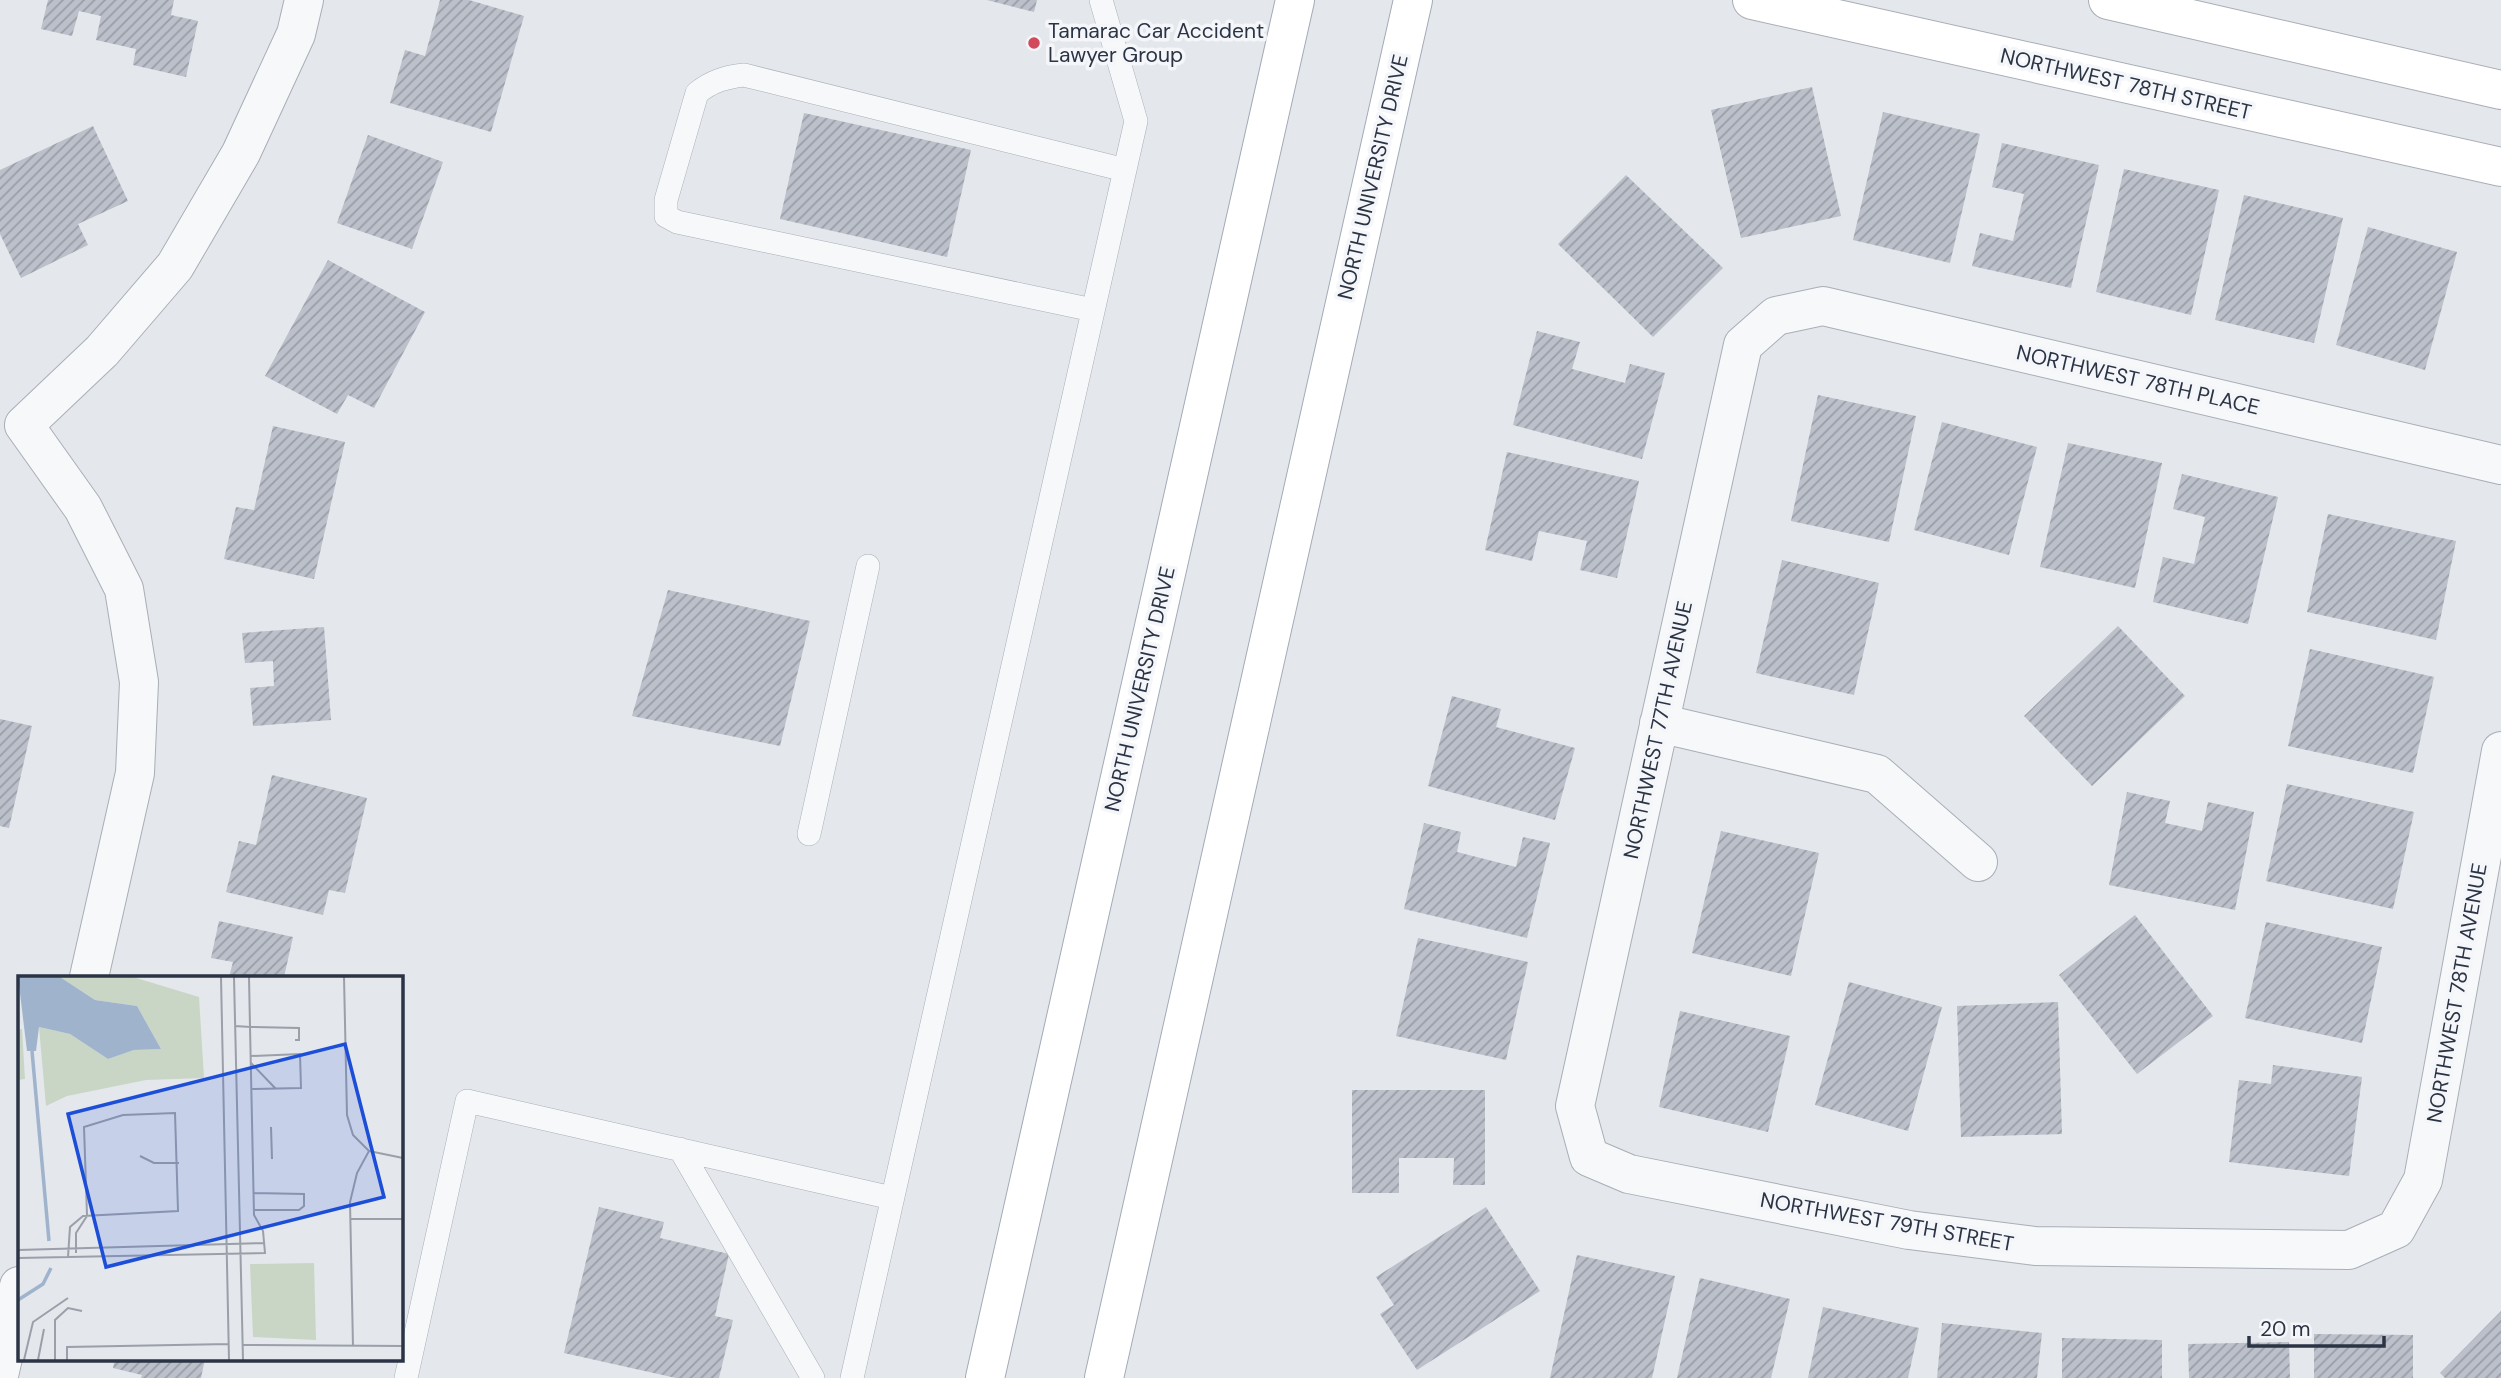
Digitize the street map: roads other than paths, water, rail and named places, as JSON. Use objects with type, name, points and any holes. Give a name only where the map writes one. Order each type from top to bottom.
[{"type":"main road","name":"NORTH UNIVERSITY DRIVE","points":[[985,1378],[1295,0]]},
{"type":"main road","name":"NORTH UNIVERSITY DRIVE","points":[[1104,1378],[1413,0]]},
{"type":"main road","name":"NORTHWEST 78TH STREET","points":[[1752,0],[2501,167]]},
{"type":"main road","points":[[2108,0],[2501,90]]},
{"type":"street","points":[[89,976],[135,774],[139,682],[124,590],[83,508],[12,415],[102,351],[175,266],[241,153],[296,34],[304,0]]},
{"type":"street","name":"NORTHWEST 78TH PLACE","points":[[1776,316],[1823,306],[2501,465]]},
{"type":"street","name":"NORTHWEST 77TH AVENUE","points":[[1588,1157],[1575,1106],[1742,345],[1776,316]]},
{"type":"street","points":[[1659,723],[1877,774],[1978,862]]},
{"type":"street","name":"NORTHWEST 78TH AVENUE","points":[[2396,1229],[2423,1180],[2501,751]]},
{"type":"street","name":"NORTHWEST 79TH STREET","points":[[1588,1157],[1629,1174],[1909,1230],[2035,1247],[2349,1250],[2396,1229]]},
{"type":"street","points":[[0,1371],[18,1290]]},
{"type":"lane","points":[[852,1378],[1136,121],[1101,0]]},
{"type":"lane","points":[[1093,310],[677,222],[666,216],[666,200],[697,93],[708,84],[726,77],[744,75],[1125,170]]},
{"type":"lane","points":[[809,834],[868,566]]},
{"type":"lane","points":[[406,1378],[467,1101],[892,1198]]},
{"type":"lane","points":[[680,1149],[813,1378]]},
{"type":"place","name":"Tamarac Car Accident Lawyer Group","points":[[1034,43]]}]
